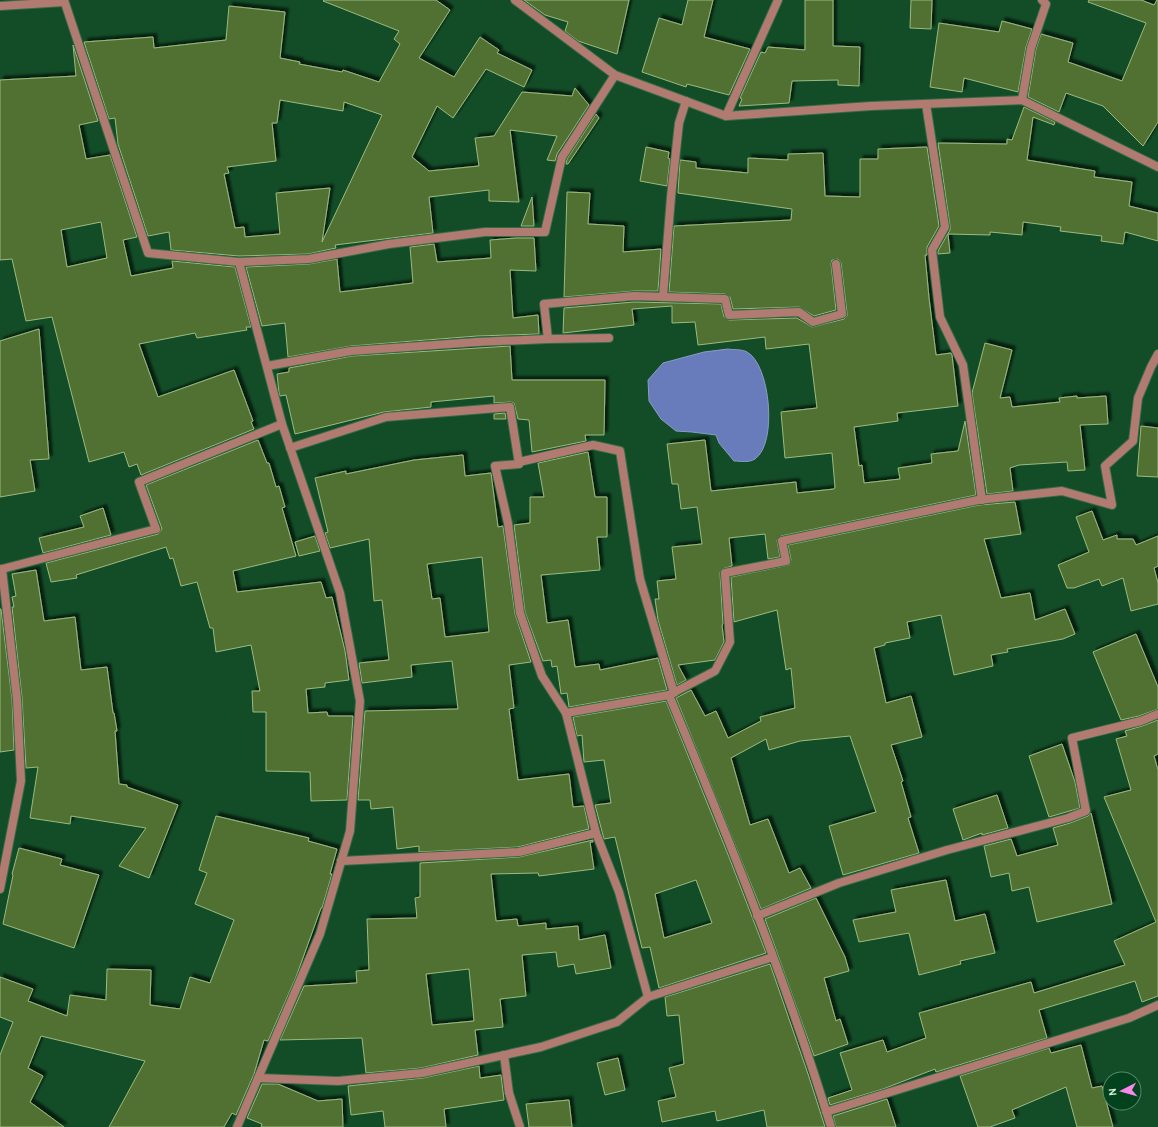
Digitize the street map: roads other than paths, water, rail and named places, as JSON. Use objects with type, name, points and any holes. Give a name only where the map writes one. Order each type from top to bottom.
[{"type":"street","points":[[515,0],[615,75],[726,116],[871,106],[1022,100],[1158,167]]},
{"type":"street","points":[[726,116],[778,0]]},
{"type":"street","points":[[1022,100],[1031,48],[1046,4],[1042,0]]},
{"type":"street","points":[[0,6],[64,1],[148,253],[239,262],[308,260],[389,244],[485,232],[545,232],[562,157],[615,75]]},
{"type":"street","points":[[663,297],[679,123],[686,101]]},
{"type":"street","points":[[926,104],[945,227],[932,250],[940,317],[963,365],[982,500]]},
{"type":"street","points":[[237,1127],[320,934],[350,831],[360,701],[340,593],[282,424],[239,262]]},
{"type":"street","points":[[548,339],[544,304],[634,296],[725,299],[729,315],[800,312],[814,322],[842,314],[836,264]]},
{"type":"street","points":[[267,366],[351,351],[477,342],[609,338]]},
{"type":"street","points":[[566,713],[671,694],[715,671],[730,642],[725,573],[786,561],[782,541],[982,500],[1062,491],[1112,506],[1105,466],[1133,441],[1138,398],[1158,354]]},
{"type":"street","points":[[290,448],[386,417],[510,407],[519,462]]},
{"type":"street","points":[[0,888],[21,781],[17,699],[1,569],[156,529],[139,482],[282,424]]},
{"type":"street","points":[[648,997],[619,892],[596,833],[566,713],[542,676],[520,613],[508,523],[495,466],[519,464],[519,462],[593,445],[620,451],[640,578],[671,694],[773,957],[816,1078],[831,1127]]},
{"type":"street","points":[[757,916],[839,883],[947,850],[1068,818],[1086,811],[1072,738],[1141,721],[1158,714]]},
{"type":"street","points":[[341,861],[519,852],[596,833]]},
{"type":"street","points":[[258,1078],[338,1081],[422,1073],[541,1047],[618,1022],[648,997],[773,957]]},
{"type":"street","points":[[826,1112],[1157,1008]]},
{"type":"street","points":[[504,1055],[509,1093],[520,1127]]},
{"type":"water","points":[[728,349],[745,351],[755,359],[766,387],[769,421],[767,437],[762,450],[755,459],[750,461],[734,461],[719,443],[716,435],[676,431],[661,419],[649,401],[648,380],[663,363],[704,352]]}]
